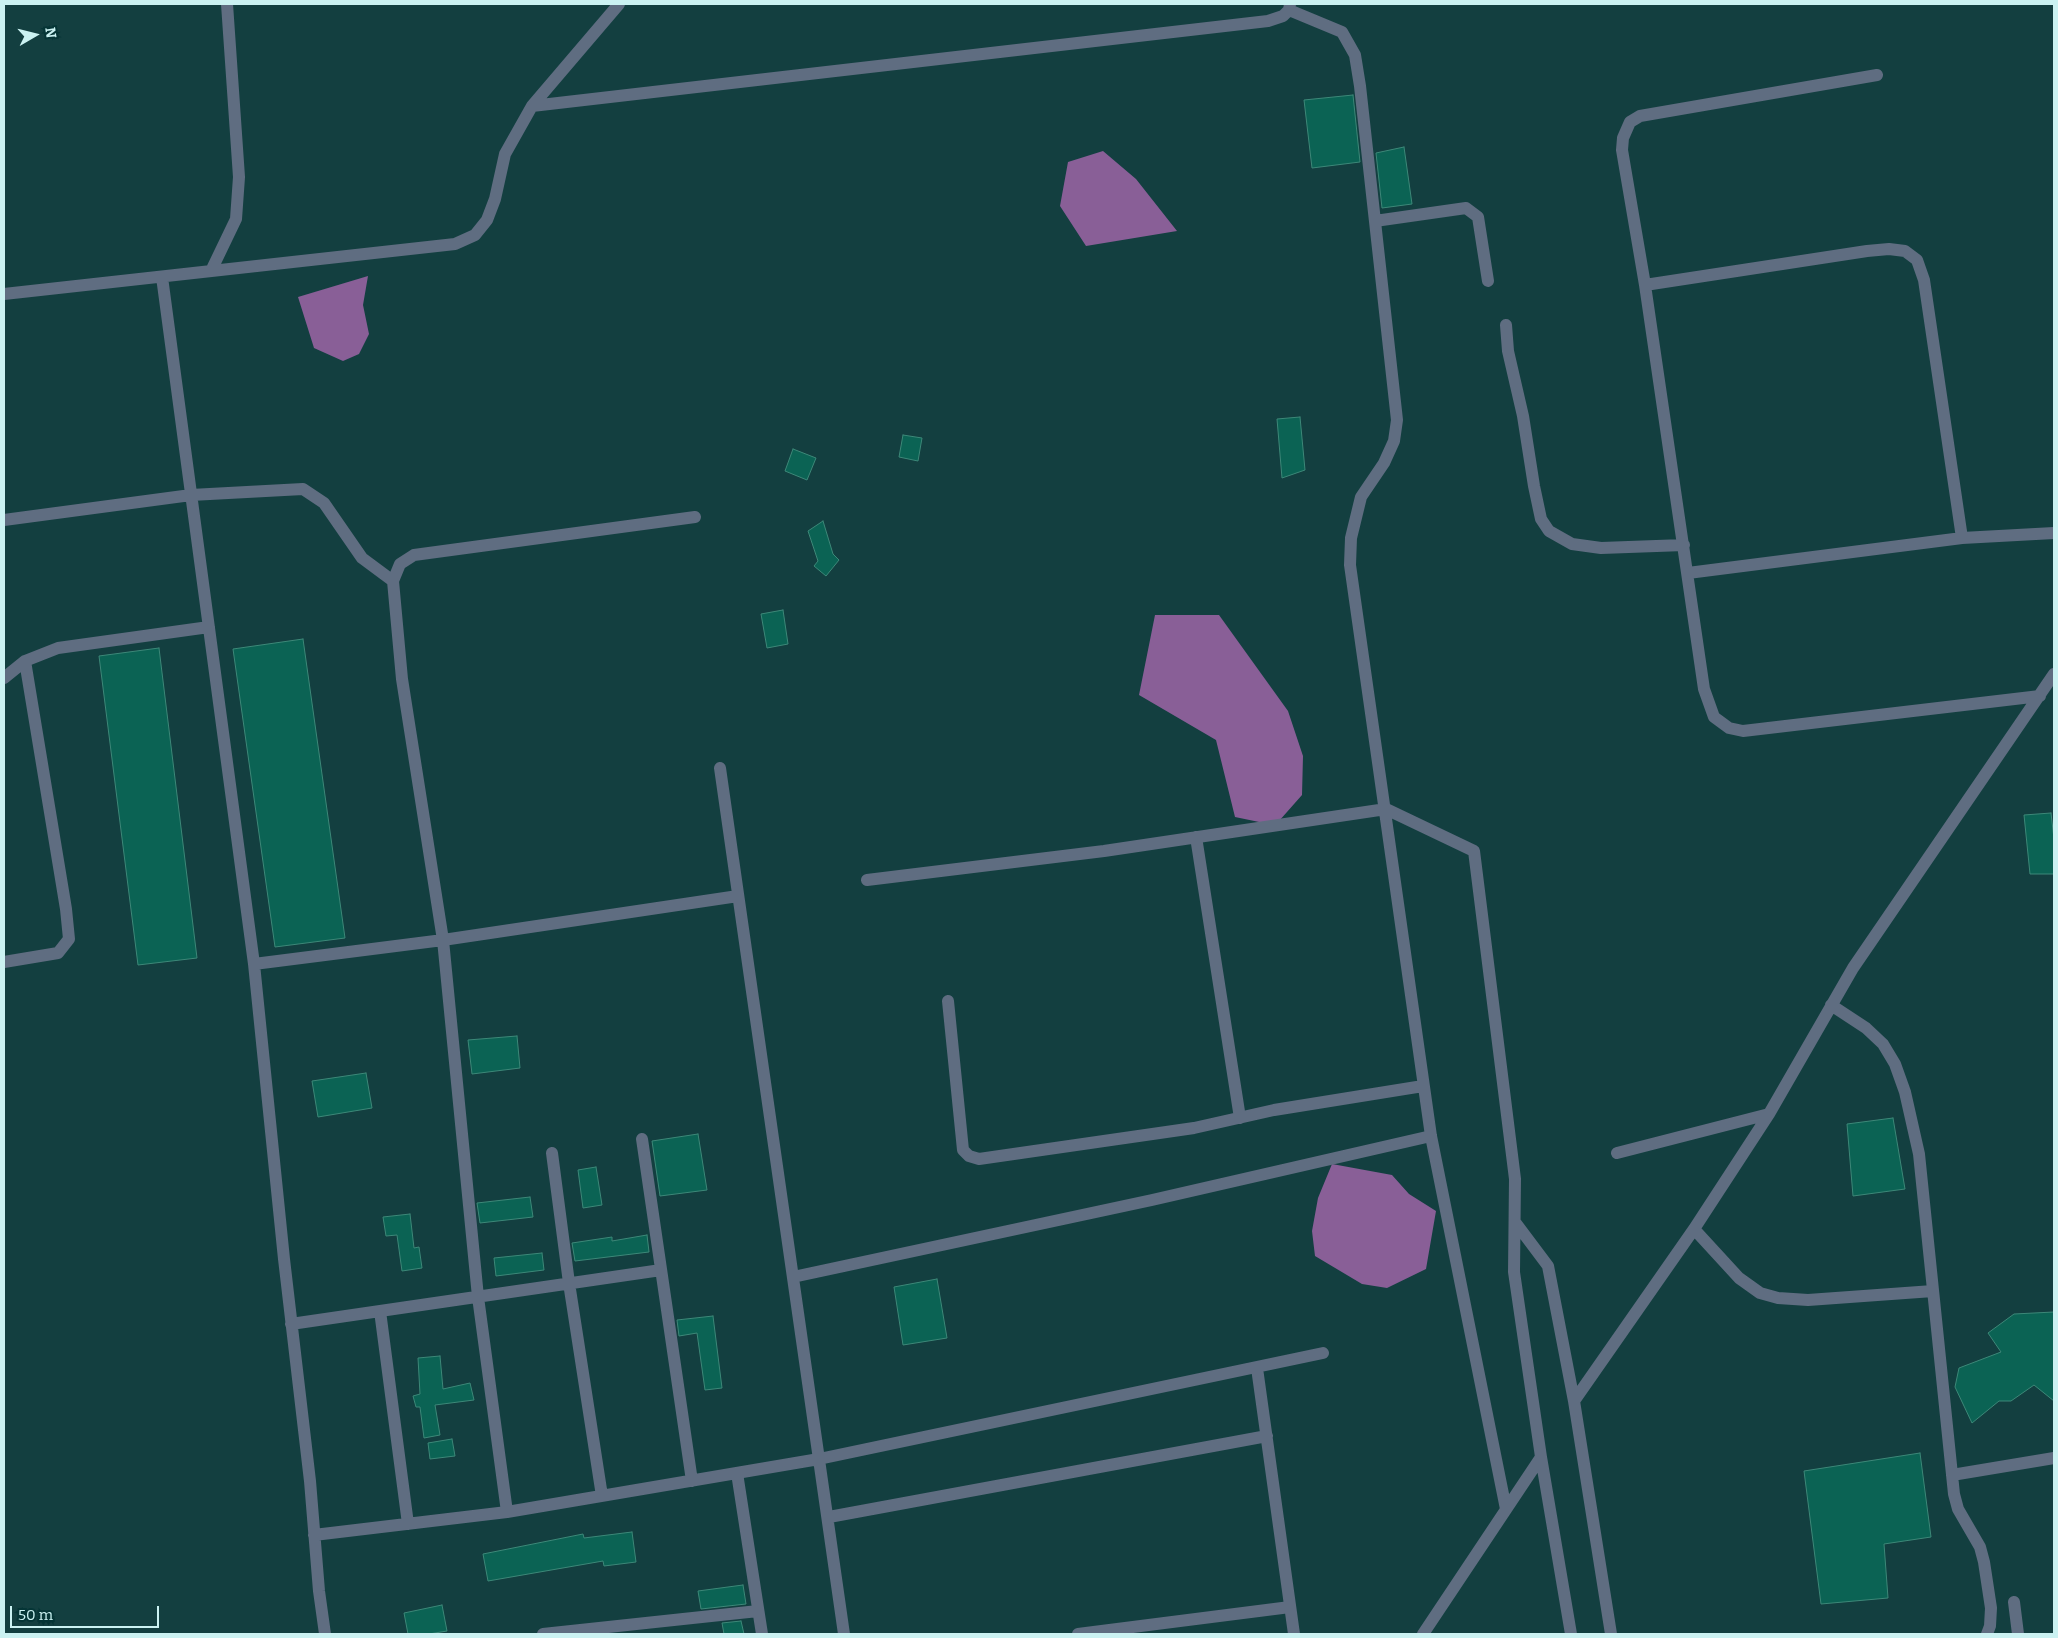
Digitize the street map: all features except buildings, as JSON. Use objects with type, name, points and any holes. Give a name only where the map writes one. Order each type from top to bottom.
[{"type":"street","points":[[211,271],[236,219],[239,177],[226,22],[227,4]]},
{"type":"street","points":[[4,294],[455,244],[475,235],[487,220],[495,199],[505,154],[532,106],[619,4]]},
{"type":"street","points":[[532,106],[1268,21],[1283,16],[1290,7],[1342,32],[1355,55],[1397,420],[1394,441],[1384,463],[1362,497],[1351,538],[1350,565],[1431,1136],[1506,1509]]},
{"type":"street","points":[[1878,75],[1640,116],[1630,122],[1623,138],[1622,150],[1645,285],[1704,689],[1714,717],[1728,728],[1743,731],[2040,696]]},
{"type":"street","points":[[1375,221],[1466,208],[1478,217],[1488,281]]},
{"type":"street","points":[[1645,285],[1867,251],[1889,249],[1905,251],[1917,260],[1924,280],[1962,538]]},
{"type":"street","points":[[162,276],[254,964],[325,1634]]},
{"type":"street","points":[[1506,325],[1508,351],[1523,416],[1541,519],[1549,532],[1572,544],[1601,548],[1684,545]]},
{"type":"street","points":[[4,520],[191,495],[304,489],[324,503],[362,558],[393,581]]},
{"type":"street","points":[[507,1512],[478,1297],[443,940],[402,679],[393,581],[400,564],[414,555],[695,517]]},
{"type":"street","points":[[1688,573],[1962,538],[2054,533]]},
{"type":"street","points":[[4,678],[24,661],[58,648],[209,627]]},
{"type":"street","points":[[4,962],[58,953],[69,939],[66,909],[24,661]]},
{"type":"street","points":[[1574,1402],[1694,1229],[1769,1114],[1853,968],[2054,674]]},
{"type":"street","points":[[720,768],[829,1517],[844,1634]]},
{"type":"street","points":[[867,880],[1104,851],[1386,809],[1474,851],[1515,1179],[1514,1272],[1541,1458],[1571,1634]]},
{"type":"street","points":[[1196,837],[1240,1118]]},
{"type":"street","points":[[254,964],[443,940],[738,896]]},
{"type":"street","points":[[948,1001],[961,1139],[963,1150],[969,1156],[988,1157],[1194,1128],[1274,1110],[1423,1086]]},
{"type":"street","points":[[1831,1005],[1866,1028],[1883,1044],[1899,1073],[1905,1092],[1919,1154],[1952,1474],[1958,1509],[1980,1547],[1984,1562],[1991,1608],[1990,1626],[1987,1634]]},
{"type":"street","points":[[1617,1152],[1769,1114]]},
{"type":"street","points":[[793,1277],[1152,1200],[1431,1136]]},
{"type":"street","points":[[642,1139],[692,1481]]},
{"type":"street","points":[[552,1153],[569,1283],[602,1496]]},
{"type":"street","points":[[1515,1222],[1548,1266],[1574,1402],[1611,1634]]},
{"type":"street","points":[[1694,1229],[1739,1278],[1760,1293],[1778,1298],[1808,1300],[1933,1291]]},
{"type":"street","points":[[291,1324],[662,1270]]},
{"type":"street","points":[[380,1310],[408,1524]]},
{"type":"street","points":[[314,1535],[507,1512],[820,1459],[1323,1353]]},
{"type":"street","points":[[1257,1368],[1294,1634]]},
{"type":"street","points":[[829,1517],[1267,1436]]},
{"type":"street","points":[[1424,1634],[1541,1458]]},
{"type":"street","points":[[1952,1474],[2054,1458]]},
{"type":"street","points":[[737,1473],[762,1634]]},
{"type":"street","points":[[2014,1602],[2018,1634]]},
{"type":"street","points":[[1078,1634],[1142,1629],[1290,1607]]},
{"type":"street","points":[[543,1634],[758,1612]]},
{"type":"shaded area","points":[[1103,151],[1136,179],[1177,231],[1086,246],[1060,206],[1068,162]]},
{"type":"shaded area","points":[[368,276],[363,305],[369,334],[359,354],[343,361],[314,348],[298,297]]},
{"type":"shaded area","points":[[1155,615],[1219,615],[1288,711],[1303,756],[1302,795],[1279,821],[1264,823],[1235,817],[1216,740],[1139,695]]},
{"type":"shaded area","points":[[1332,1164],[1392,1175],[1409,1194],[1436,1211],[1426,1269],[1387,1288],[1362,1284],[1315,1256],[1312,1231],[1318,1198]]}]
